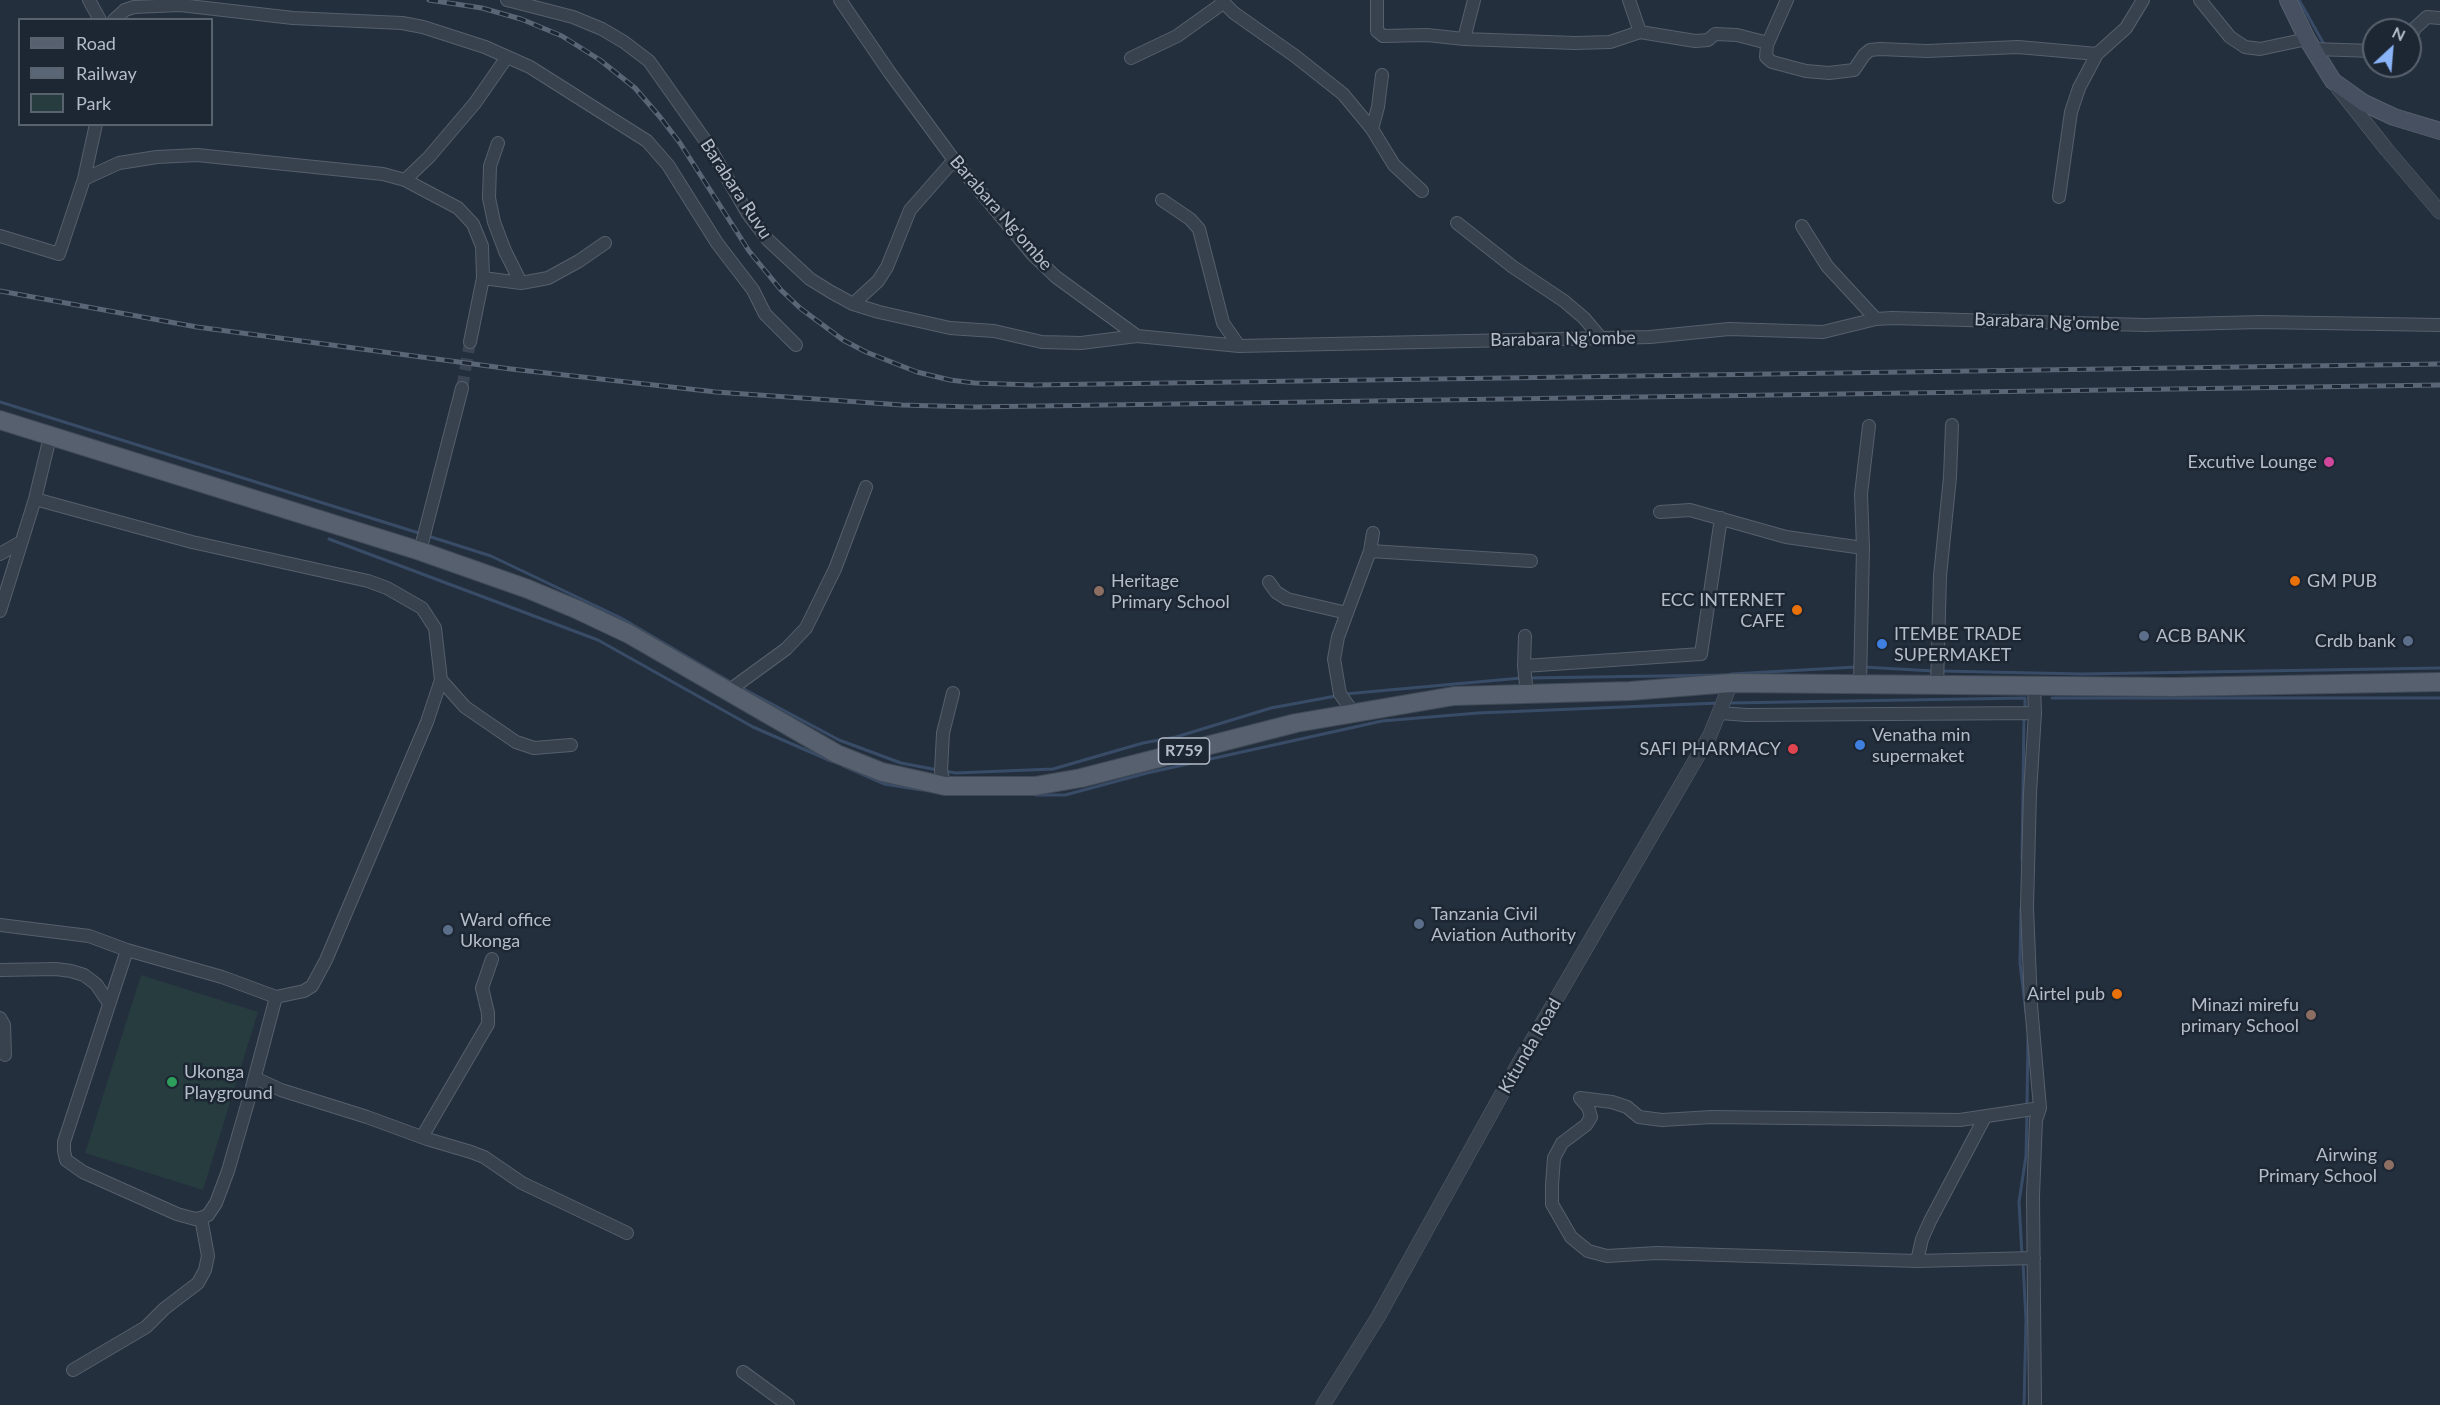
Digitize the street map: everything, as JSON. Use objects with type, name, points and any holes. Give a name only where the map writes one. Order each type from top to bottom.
[{"type":"main road","points":[[2288,0],[2310,44],[2333,81],[2364,103],[2394,117],[2440,131]]},
{"type":"main road","name":"R759","points":[[0,420],[420,551],[576,609],[628,634],[837,754],[882,772],[945,786],[1035,786],[1058,782],[1296,723],[1454,696],[1630,691],[1731,683],[2260,687],[2440,682]]},
{"type":"street","points":[[89,0],[99,18]]},
{"type":"street","name":"Barabara Ruvu","points":[[507,0],[561,13],[602,29],[649,61],[707,143],[748,214],[768,240],[810,279],[853,304],[935,325],[994,331],[1042,342],[1081,343],[1137,336]]},
{"type":"street","points":[[544,0],[561,13]]},
{"type":"street","name":"Barabara Ng'ombe","points":[[840,0],[954,160],[1045,266],[1137,336],[1239,346],[1650,337],[1729,329],[1824,332],[1875,319],[1960,319],[2123,325],[2260,322],[2440,325]]},
{"type":"street","points":[[1377,0],[1377,32],[1383,36],[1427,35],[1464,39],[1610,42],[1640,33],[1695,41],[1707,40],[1715,34],[1737,35],[1768,43]]},
{"type":"street","points":[[1464,39],[1474,0]]},
{"type":"street","points":[[1629,0],[1640,33]]},
{"type":"street","points":[[1787,0],[1768,43],[1766,57],[1772,62],[1806,71],[1829,73],[1854,70],[1870,50],[1880,49],[1926,51],[2018,47],[2097,54]]},
{"type":"street","points":[[2059,196],[2074,100],[2097,54],[2126,28],[2143,0]]},
{"type":"street","points":[[2200,0],[2230,37],[2245,47],[2260,49],[2310,44],[2362,50]]},
{"type":"street","points":[[1131,58],[1177,36],[1222,2],[1334,87],[1355,108],[1394,165],[1422,191]]},
{"type":"street","points":[[116,18],[125,10],[134,7],[180,4],[293,18],[402,23],[423,27],[530,67],[647,141],[668,165],[717,243],[753,290],[765,314],[796,345]]},
{"type":"street","points":[[2422,21],[2427,17],[2440,18]]},
{"type":"street","points":[[405,180],[429,157],[476,103],[507,57]]},
{"type":"street","points":[[1371,129],[1378,107],[1382,75]]},
{"type":"street","points":[[2333,81],[2365,124],[2440,212]]},
{"type":"street","points":[[0,236],[59,254],[84,179],[96,126]]},
{"type":"street","points":[[498,144],[490,166],[489,198],[494,222],[521,283]]},
{"type":"street","points":[[84,179],[119,163],[157,157],[197,155],[383,174],[405,180],[458,208],[473,224],[482,246],[483,278],[470,342]]},
{"type":"street","points":[[853,304],[878,281],[887,267],[910,210],[954,160]]},
{"type":"street","points":[[1162,200],[1190,219],[1199,229],[1223,323],[1239,346]]},
{"type":"street","points":[[1457,223],[1513,267],[1564,301],[1584,318],[1600,338]]},
{"type":"street","points":[[1802,226],[1827,266],[1875,319]]},
{"type":"street","points":[[483,278],[521,283],[548,278],[605,243]]},
{"type":"street","points":[[420,551],[462,388]]},
{"type":"street","points":[[1937,686],[1940,576],[1950,477],[1952,425]]},
{"type":"street","points":[[1860,684],[1863,548],[1861,494],[1869,426]]},
{"type":"street","points":[[0,611],[35,499],[50,437]]},
{"type":"street","points":[[727,692],[786,649],[806,628],[835,569],[866,487]]},
{"type":"street","points":[[0,926],[89,936],[127,950],[222,977],[276,997],[293,995],[312,986],[326,960],[427,722],[441,680],[435,628],[422,608],[387,588],[368,581],[192,542],[35,499]]},
{"type":"street","points":[[1660,512],[1690,510],[1786,537],[1863,548]]},
{"type":"street","points":[[1524,666],[1701,654],[1721,518]]},
{"type":"street","points":[[1353,712],[1340,694],[1334,659],[1338,637],[1370,551],[1373,533]]},
{"type":"street","points":[[0,554],[21,542]]},
{"type":"street","points":[[1370,551],[1531,561]]},
{"type":"street","points":[[1269,582],[1276,592],[1287,599],[1347,613]]},
{"type":"street","points":[[1525,636],[1524,666],[1527,694]]},
{"type":"street","points":[[441,680],[465,707],[516,742],[534,748],[571,745]]},
{"type":"street","name":"Kitunda Road","points":[[1323,1405],[1378,1317],[1519,1063],[1710,735],[1731,683]]},
{"type":"street","points":[[2034,687],[2035,713],[2027,907],[2031,1005],[2040,1108],[2036,1120],[2035,1405]]},
{"type":"street","points":[[945,786],[941,771],[943,733],[953,693]]},
{"type":"street","points":[[1720,713],[1747,715],[2035,713]]},
{"type":"street","points":[[127,950],[64,1142],[66,1160],[83,1172],[177,1214],[195,1219],[201,1218],[208,1215],[216,1203],[255,1078],[276,997]]},
{"type":"street","points":[[422,1137],[488,1024],[488,1013],[482,988],[492,959]]},
{"type":"street","points":[[0,970],[71,971],[84,975],[96,984],[109,1003]]},
{"type":"street","points":[[0,1018],[4,1025],[5,1055]]},
{"type":"street","points":[[255,1078],[281,1090],[484,1157],[522,1183],[627,1233]]},
{"type":"street","points":[[2034,1258],[1917,1261],[1657,1253],[1607,1256],[1588,1251],[1571,1237],[1552,1204],[1554,1158],[1562,1143],[1586,1125],[1591,1117],[1588,1107],[1580,1098],[1612,1102],[1627,1107],[1639,1117],[1662,1120],[1712,1117],[1960,1120],[2040,1108]]},
{"type":"street","points":[[1917,1261],[1922,1239],[1930,1221],[1985,1117]]},
{"type":"street","points":[[73,1370],[146,1327],[164,1309],[198,1283],[205,1270],[208,1256],[201,1218]]},
{"type":"street","points":[[743,1372],[788,1405]]},
{"type":"green space","name":"Ukonga Playground","points":[[141,975],[258,1012],[203,1190],[85,1153]]},
{"type":"waterway","points":[[2299,0],[2325,46]]},
{"type":"waterway","points":[[0,402],[422,534]]},
{"type":"waterway","points":[[428,536],[491,556],[621,618],[732,683]]},
{"type":"waterway","points":[[329,539],[598,640],[753,727],[831,761]]},
{"type":"waterway","points":[[1731,674],[1856,667]]},
{"type":"waterway","points":[[1863,667],[1934,671]]},
{"type":"waterway","points":[[1941,671],[2082,674],[2440,668]]},
{"type":"waterway","points":[[1527,678],[1725,675]]},
{"type":"waterway","points":[[1345,694],[1521,678]]},
{"type":"waterway","points":[[740,687],[839,740],[901,763],[938,770]]},
{"type":"waterway","points":[[944,771],[956,773],[1053,769],[1143,743],[1176,737],[1271,708],[1336,696]]},
{"type":"waterway","points":[[1729,703],[2025,698],[2025,710]]},
{"type":"waterway","points":[[2052,698],[2440,698]]},
{"type":"waterway","points":[[1036,795],[1065,795],[1147,773],[1382,721],[1478,713],[1719,703]]},
{"type":"waterway","points":[[2022,860],[2024,717]]},
{"type":"waterway","points":[[843,766],[884,784],[922,790]]},
{"type":"waterway","points":[[2021,909],[2020,963],[2026,1013]]},
{"type":"waterway","points":[[2027,1106],[2028,1037]]},
{"type":"waterway","points":[[2022,1255],[2019,1202],[2026,1156],[2027,1112]]},
{"type":"waterway","points":[[2023,1262],[2026,1320],[2024,1405]]},
{"type":"tunnel","points":[[462,388],[470,342]]},
{"type":"railway","points":[[429,0],[482,8],[521,19],[562,36],[600,60],[635,88],[660,117],[680,143],[749,251],[781,290],[800,308],[843,340],[866,352],[917,372],[950,380],[1033,385],[2440,364]]},
{"type":"railway","points":[[0,291],[197,327],[511,369],[716,392],[902,405],[973,407],[2440,385]]},
{"type":"place","name":"Excutive Lounge","points":[[2329,462]]},
{"type":"place","name":"GM PUB","points":[[2295,581]]},
{"type":"place","name":"Heritage Primary School","points":[[1099,591]]},
{"type":"place","name":"ECC INTERNET CAFE","points":[[1797,610]]},
{"type":"place","name":"ACB BANK","points":[[2144,636]]},
{"type":"place","name":"Crdb bank","points":[[2408,641]]},
{"type":"place","name":"ITEMBE TRADE SUPERMAKET","points":[[1882,644]]},
{"type":"place","name":"Venatha min supermaket","points":[[1860,745]]},
{"type":"place","name":"SAFI PHARMACY","points":[[1793,749]]},
{"type":"place","name":"Tanzania Civil Aviation Authority","points":[[1419,924]]},
{"type":"place","name":"Ward office Ukonga","points":[[448,930]]},
{"type":"place","name":"Airtel pub","points":[[2117,994]]},
{"type":"place","name":"Minazi mirefu primary School","points":[[2311,1015]]},
{"type":"place","name":"Ukonga Playground","points":[[172,1082]]},
{"type":"place","name":"Airwing Primary School","points":[[2389,1165]]}]
